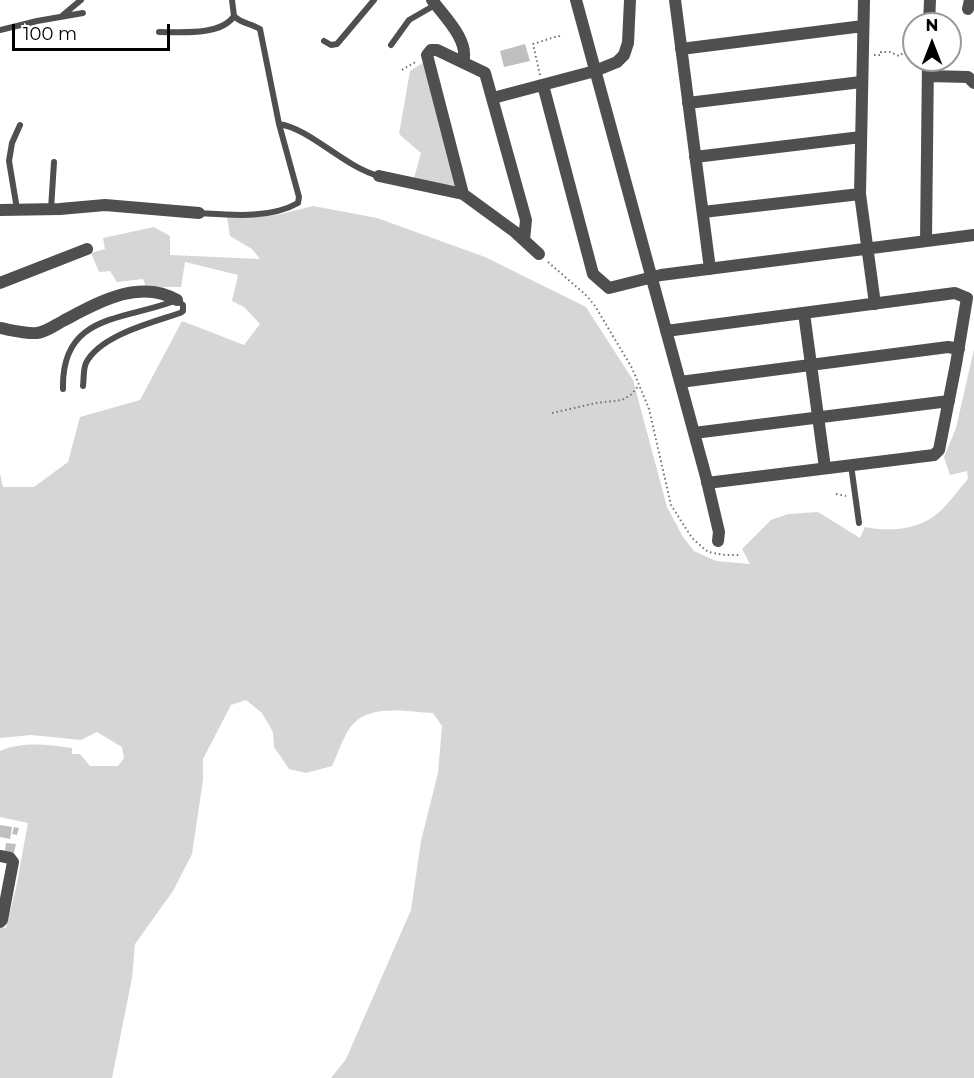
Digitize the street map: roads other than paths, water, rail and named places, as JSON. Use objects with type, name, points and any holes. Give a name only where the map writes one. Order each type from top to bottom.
[{"type":"street","points":[[576,0],[694,433],[719,532],[718,541]]},
{"type":"street","points":[[493,98],[542,82],[595,71],[617,62],[626,51],[630,0]]},
{"type":"street","points":[[675,0],[710,269]]},
{"type":"street","points":[[864,0],[860,194],[875,304]]},
{"type":"street","points":[[433,2],[462,44],[465,52],[462,62]]},
{"type":"street","points":[[681,49],[863,26]]},
{"type":"street","points":[[463,194],[427,55],[431,50],[437,50],[485,74],[526,220],[524,240]]},
{"type":"street","points":[[926,241],[928,72]]},
{"type":"street","points":[[928,76],[968,77],[974,83]]},
{"type":"street","points":[[542,82],[593,274],[609,288],[651,277],[974,235]]},
{"type":"street","points":[[688,103],[861,82]]},
{"type":"street","points":[[695,157],[861,137]]},
{"type":"street","points":[[379,176],[463,194],[539,254]]},
{"type":"street","points":[[703,212],[860,194]]},
{"type":"street","points":[[0,210],[105,205],[199,213]]},
{"type":"street","points":[[0,283],[87,249]]},
{"type":"street","points":[[0,328],[37,333],[96,303],[120,295],[158,292],[177,300]]},
{"type":"street","points":[[666,331],[956,293],[967,298],[939,450],[934,455],[707,483]]},
{"type":"street","points":[[804,313],[825,468]]},
{"type":"street","points":[[680,382],[948,348],[959,349]]},
{"type":"street","points":[[694,433],[949,401]]},
{"type":"street","points":[[0,856],[10,858],[13,862],[0,922]]},
{"type":"lane","points":[[60,17],[81,0]]},
{"type":"lane","points":[[199,213],[247,214],[286,209],[298,203],[299,197],[279,124],[260,29],[250,23],[237,20],[234,16],[232,0]]},
{"type":"lane","points":[[324,41],[331,45],[337,44],[374,0]]},
{"type":"lane","points":[[391,45],[409,20],[433,2]]},
{"type":"lane","points":[[0,30],[83,13]]},
{"type":"lane","points":[[159,32],[205,32],[231,21],[234,16]]},
{"type":"lane","points":[[279,124],[295,129],[357,167],[379,176]]},
{"type":"lane","points":[[16,209],[9,152],[20,126]]},
{"type":"lane","points":[[51,209],[54,162]]},
{"type":"lane","points":[[63,389],[67,355],[80,335],[94,325],[177,300],[183,305],[183,311],[180,313],[124,333],[96,350],[86,364],[83,386]]},
{"type":"lane","points":[[851,464],[859,522]]}]
